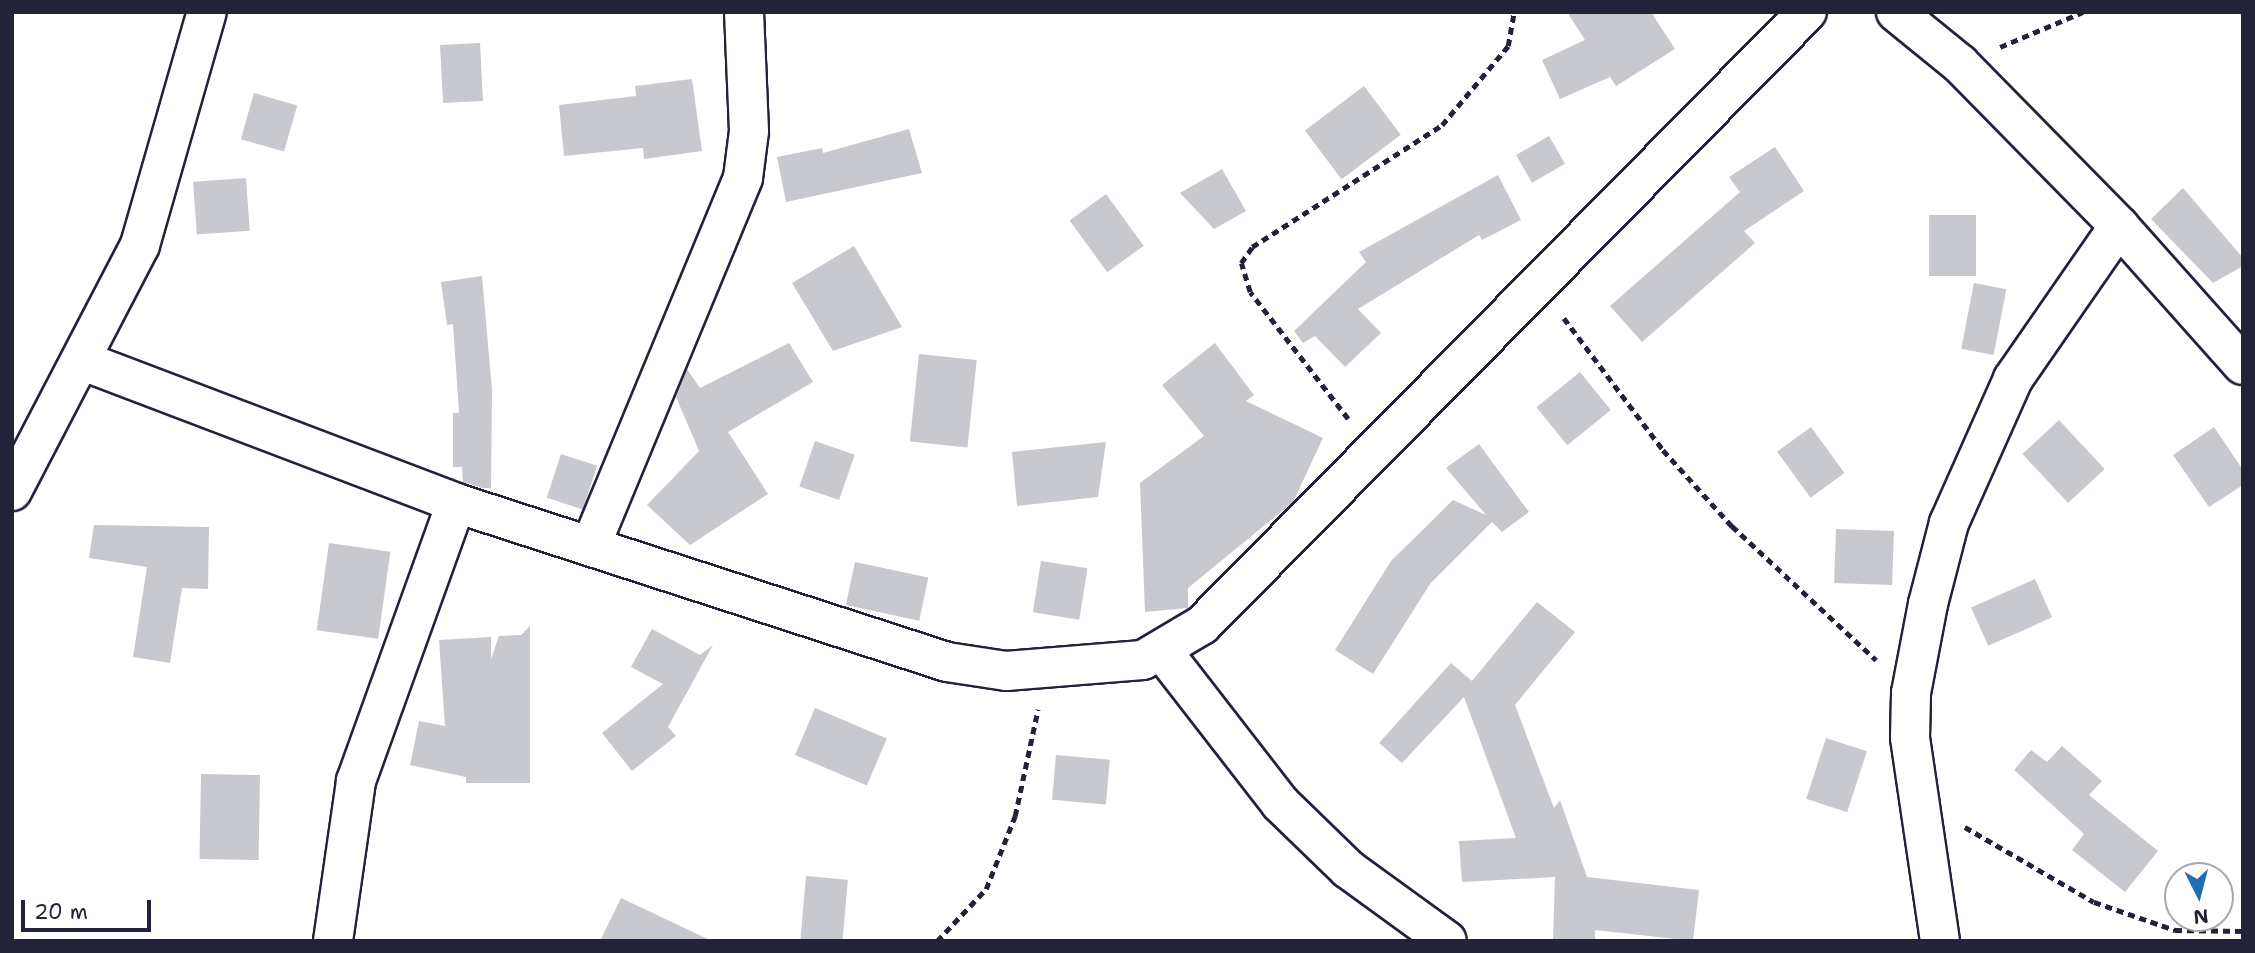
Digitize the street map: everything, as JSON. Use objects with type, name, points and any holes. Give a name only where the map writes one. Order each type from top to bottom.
[{"type":"street","points":[[12,491],[83,361],[140,244],[207,12]]},
{"type":"street","points":[[592,545],[743,177],[749,131],[744,12]]},
{"type":"street","points":[[83,361],[456,503],[947,662],[1046,670],[1118,665],[1163,652],[1202,625],[1540,287],[1807,12]]},
{"type":"street","points":[[1896,12],[1960,64],[2119,226],[2243,366]]},
{"type":"street","points":[[1940,941],[1919,801],[1911,693],[1949,523],[1976,456],[2013,379],[2119,226]]},
{"type":"street","points":[[332,941],[356,781],[456,503]]},
{"type":"street","points":[[1163,652],[1280,803],[1359,878],[1447,941]]},
{"type":"path","points":[[1374,453],[1250,292],[1241,263],[1252,247],[1442,125],[1508,46],[1514,12]]},
{"type":"path","points":[[1960,64],[2083,12]]},
{"type":"path","points":[[1540,287],[1663,450],[1732,526],[1911,693]]},
{"type":"path","points":[[937,941],[986,889],[1016,816],[1046,670]]},
{"type":"path","points":[[1919,801],[2094,902],[2175,930],[2243,931]]},
{"type":"building","points":[[1567,12],[1651,12],[1675,49],[1616,86],[1610,77],[1560,99],[1542,60],[1585,40]]},
{"type":"building","points":[[480,43],[483,101],[443,103],[440,45]]},
{"type":"building","points":[[692,79],[702,151],[644,159],[643,148],[564,156],[559,105],[636,96],[635,86]]},
{"type":"building","points":[[1364,86],[1401,135],[1342,179],[1305,131]]},
{"type":"building","points":[[254,93],[297,105],[284,152],[241,139]]},
{"type":"building","points":[[909,129],[922,173],[786,202],[777,157],[822,148],[823,153]]},
{"type":"building","points":[[1549,136],[1565,164],[1532,183],[1516,155]]},
{"type":"building","points":[[1775,147],[1804,191],[1744,231],[1755,243],[1642,342],[1610,306],[1740,192],[1729,177]]},
{"type":"building","points":[[1222,169],[1246,211],[1214,229],[1180,193]]},
{"type":"building","points":[[1498,175],[1521,220],[1482,240],[1479,235],[1358,309],[1381,333],[1345,367],[1315,336],[1303,343],[1294,331],[1366,262],[1359,252]]},
{"type":"building","points":[[246,178],[250,231],[197,235],[193,182]]},
{"type":"building","points":[[2183,188],[2243,258],[2243,266],[2213,283],[2151,219]]},
{"type":"building","points":[[1106,194],[1144,246],[1107,272],[1070,220]]},
{"type":"building","points":[[1929,215],[1976,215],[1976,276],[1929,276]]},
{"type":"building","points":[[854,246],[902,327],[833,351],[792,283]]},
{"type":"building","points":[[482,276],[492,390],[491,488],[463,482],[462,467],[453,467],[453,413],[459,413],[453,324],[447,325],[441,282]]},
{"type":"building","points":[[1974,283],[2006,289],[1994,355],[1961,349]]},
{"type":"building","points":[[789,343],[813,382],[728,432],[768,494],[690,545],[647,505],[699,451],[676,397],[687,369],[700,388]]},
{"type":"building","points":[[1215,343],[1254,395],[1246,401],[1323,438],[1293,502],[1188,588],[1188,608],[1145,612],[1140,483],[1204,436],[1162,385]]},
{"type":"building","points":[[919,354],[977,360],[967,448],[910,442]]},
{"type":"building","points":[[1580,372],[1611,410],[1567,445],[1536,407]]},
{"type":"building","points":[[2059,420],[2105,469],[2068,503],[2022,454]]},
{"type":"building","points":[[1811,427],[1845,473],[1811,498],[1777,452]]},
{"type":"building","points":[[2214,427],[2243,470],[2243,485],[2209,507],[2173,455]]},
{"type":"building","points":[[815,441],[855,455],[839,500],[799,486]]},
{"type":"building","points":[[1106,442],[1098,497],[1017,506],[1012,452]]},
{"type":"building","points":[[1479,444],[1529,512],[1502,532],[1492,522],[1430,584],[1373,674],[1335,650],[1391,561],[1453,500],[1486,515],[1446,468]]},
{"type":"building","points":[[561,454],[597,466],[583,509],[547,498]]},
{"type":"building","points":[[94,525],[209,527],[208,589],[182,588],[170,663],[133,657],[147,567],[89,558]]},
{"type":"building","points":[[1836,529],[1894,531],[1892,585],[1834,583]]},
{"type":"building","points":[[329,543],[390,552],[378,639],[317,630]]},
{"type":"building","points":[[1041,561],[1087,568],[1079,620],[1033,612]]},
{"type":"building","points":[[855,562],[928,578],[919,621],[846,605]]},
{"type":"building","points":[[2035,579],[2052,617],[1988,646],[1971,607]]},
{"type":"building","points":[[1537,602],[1575,632],[1515,705],[1554,808],[1560,800],[1587,877],[1699,890],[1693,941],[1595,930],[1595,941],[1553,941],[1555,877],[1462,882],[1459,841],[1516,838],[1464,697],[1402,763],[1379,743],[1451,663],[1472,681]]},
{"type":"building","points":[[530,626],[530,783],[466,783],[466,777],[410,765],[419,721],[445,726],[439,640],[491,637],[491,659],[499,636],[521,635]]},
{"type":"building","points":[[652,629],[700,655],[713,645],[668,727],[676,736],[632,771],[602,733],[663,684],[631,667]]},
{"type":"building","points":[[815,708],[887,738],[867,785],[795,755]]},
{"type":"building","points":[[1826,738],[1867,751],[1847,812],[1806,799]]},
{"type":"building","points":[[2062,746],[2102,781],[2089,795],[2158,851],[2125,892],[2072,850],[2084,834],[2014,770],[2031,750],[2047,762]]},
{"type":"building","points":[[1056,755],[1110,760],[1106,805],[1052,800]]},
{"type":"building","points":[[201,774],[260,775],[259,860],[200,859]]},
{"type":"building","points":[[806,876],[848,880],[842,941],[800,941]]},
{"type":"building","points":[[621,898],[712,941],[600,941]]}]
